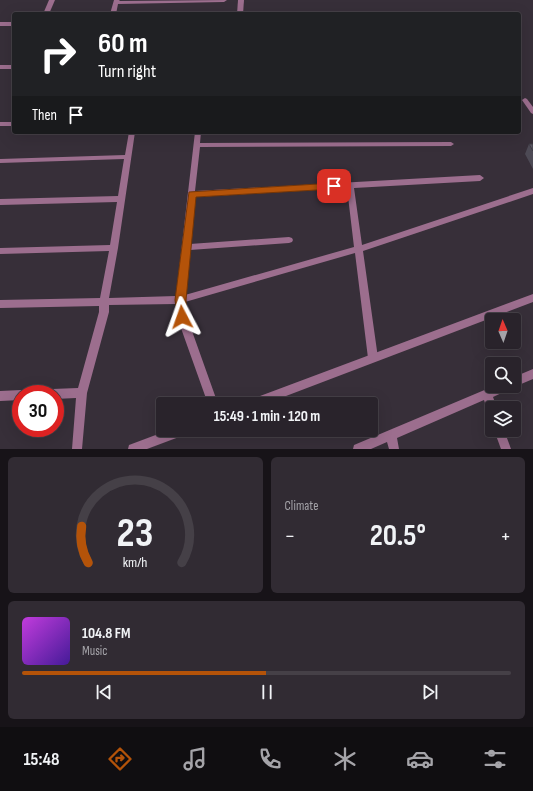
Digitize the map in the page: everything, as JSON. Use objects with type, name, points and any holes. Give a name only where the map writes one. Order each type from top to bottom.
[{"type":"street","points":[[47,12],[52,0]]},
{"type":"street","points":[[113,12],[116,1],[224,0]]},
{"type":"street","points":[[240,0],[240,12]]},
{"type":"street","points":[[0,24],[12,24]]},
{"type":"street","points":[[0,67],[12,67]]},
{"type":"street","points":[[525,100],[533,112]]},
{"type":"street","points":[[0,124],[12,124]]},
{"type":"street","points":[[77,449],[82,393],[104,312],[104,302],[132,134]]},
{"type":"street","points":[[198,134],[187,247],[180,300],[182,317],[211,397]]},
{"type":"street","points":[[196,145],[451,144]]},
{"type":"street","points":[[0,160],[128,157]]},
{"type":"street","points":[[192,194],[480,178]]},
{"type":"street","points":[[350,185],[374,358]]},
{"type":"street","points":[[0,304],[180,300],[359,249],[533,190]]},
{"type":"street","points":[[0,202],[122,199]]},
{"type":"street","points":[[187,247],[288,240]]},
{"type":"street","points":[[0,251],[114,248]]},
{"type":"street","points":[[271,397],[533,298]]},
{"type":"street","points":[[521,379],[533,374]]},
{"type":"street","points":[[64,394],[82,393]]},
{"type":"street","points":[[358,449],[487,394],[489,401]]},
{"type":"street","points":[[0,396],[12,395]]},
{"type":"street","points":[[391,435],[394,449]]},
{"type":"street","points":[[132,449],[164,437]]},
{"type":"street","points":[[502,437],[506,449]]},
{"type":"building","points":[[529,144],[533,144],[533,151]]},
{"type":"route","points":[[182,317],[180,300],[192,194],[334,186]]}]
